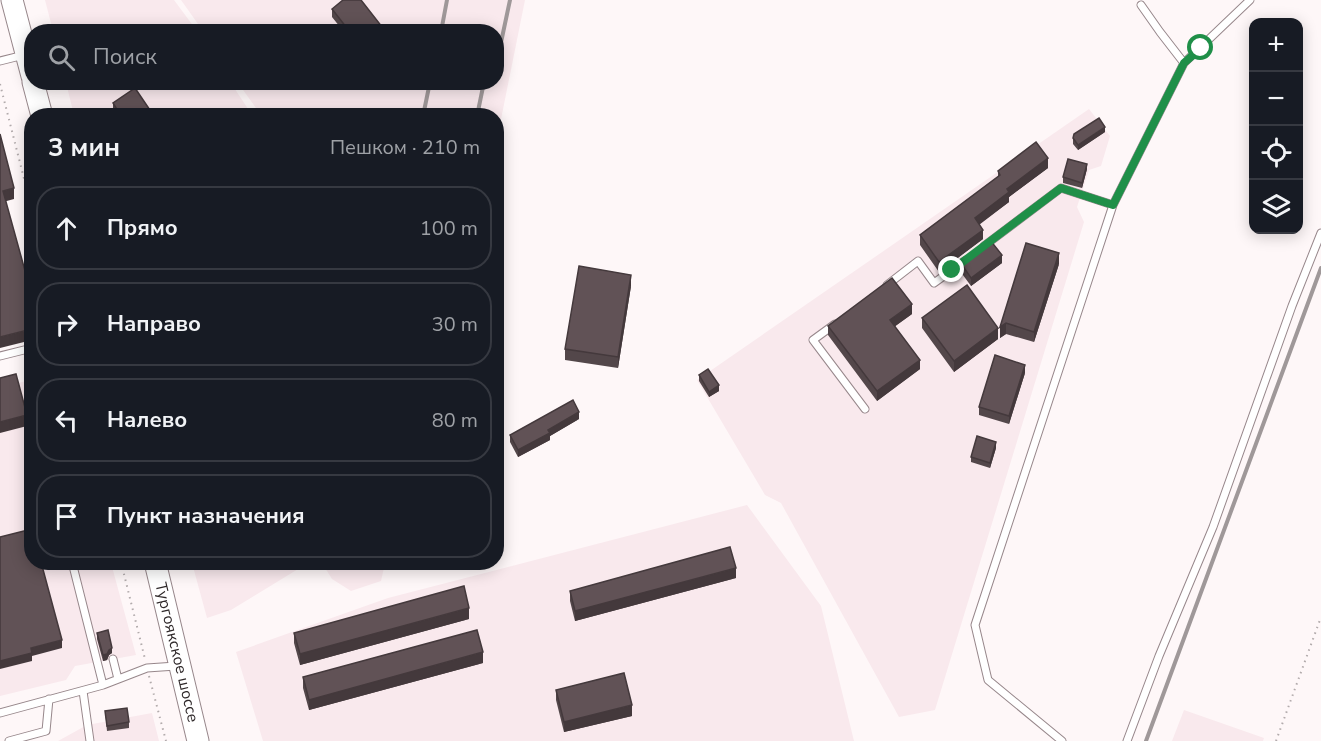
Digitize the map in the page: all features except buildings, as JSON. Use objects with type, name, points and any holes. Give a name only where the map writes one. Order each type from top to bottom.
[{"type":"main road","points":[[12,0],[24,46]]},
{"type":"main road","points":[[35,90],[40,108]]},
{"type":"main road","name":"Тургоякское шоссе","points":[[157,570],[198,741]]},
{"type":"lane","points":[[1062,741],[988,680],[975,625],[1113,205],[1184,63],[1250,0]]},
{"type":"lane","points":[[1141,4],[1184,63]]},
{"type":"lane","points":[[0,61],[24,55]]},
{"type":"lane","points":[[979,249],[1061,188],[1113,205]]},
{"type":"lane","points":[[1127,741],[1159,656],[1213,526],[1321,232]]},
{"type":"lane","points":[[880,290],[918,261],[934,283],[970,256]]},
{"type":"lane","points":[[842,319],[813,340],[865,409]]},
{"type":"lane","points":[[0,356],[24,350]]},
{"type":"lane","points":[[74,570],[102,685]]},
{"type":"lane","points":[[113,659],[118,679]]},
{"type":"lane","points":[[0,713],[83,691],[147,668],[180,665]]},
{"type":"lane","points":[[83,691],[90,741]]},
{"type":"lane","points":[[9,741],[46,731],[49,699]]},
{"type":"path","points":[[0,84],[24,178]]},
{"type":"path","points":[[123,570],[166,741]]},
{"type":"path","points":[[1276,741],[1321,617]]},
{"type":"shaded area","points":[[45,0],[174,0],[192,24],[51,24]]},
{"type":"shaded area","points":[[181,0],[525,0],[503,108],[256,108],[243,90],[504,90],[504,24],[198,24]]},
{"type":"shaded area","points":[[68,90],[236,90],[247,108],[72,108]]},
{"type":"shaded area","points":[[1089,109],[1110,136],[1101,166],[1089,170],[1077,207],[1084,222],[935,710],[899,717],[781,503],[765,495],[697,380]]},
{"type":"shaded area","points":[[24,382],[24,570],[113,570],[136,655],[75,666],[66,680],[0,696],[0,387]]},
{"type":"shaded area","points":[[747,505],[821,606],[854,741],[263,741],[236,652],[388,598],[496,570],[504,570],[504,568]]},
{"type":"shaded area","points":[[194,570],[297,570],[231,610],[207,618]]},
{"type":"shaded area","points":[[326,570],[383,570],[381,581],[351,591],[332,579]]},
{"type":"shaded area","points":[[1184,710],[1264,738],[1263,741],[1172,741]]},
{"type":"shaded area","points":[[152,713],[159,741],[58,741],[87,725]]},
{"type":"railway","points":[[442,24],[447,0]]},
{"type":"railway","points":[[504,28],[510,0]]},
{"type":"railway","points":[[425,108],[428,90]]},
{"type":"railway","points":[[479,108],[482,90]]},
{"type":"railway","points":[[1146,741],[1321,268]]},
{"type":"route","points":[[952,270],[1061,188],[1113,205],[1184,63],[1201,48]]}]
